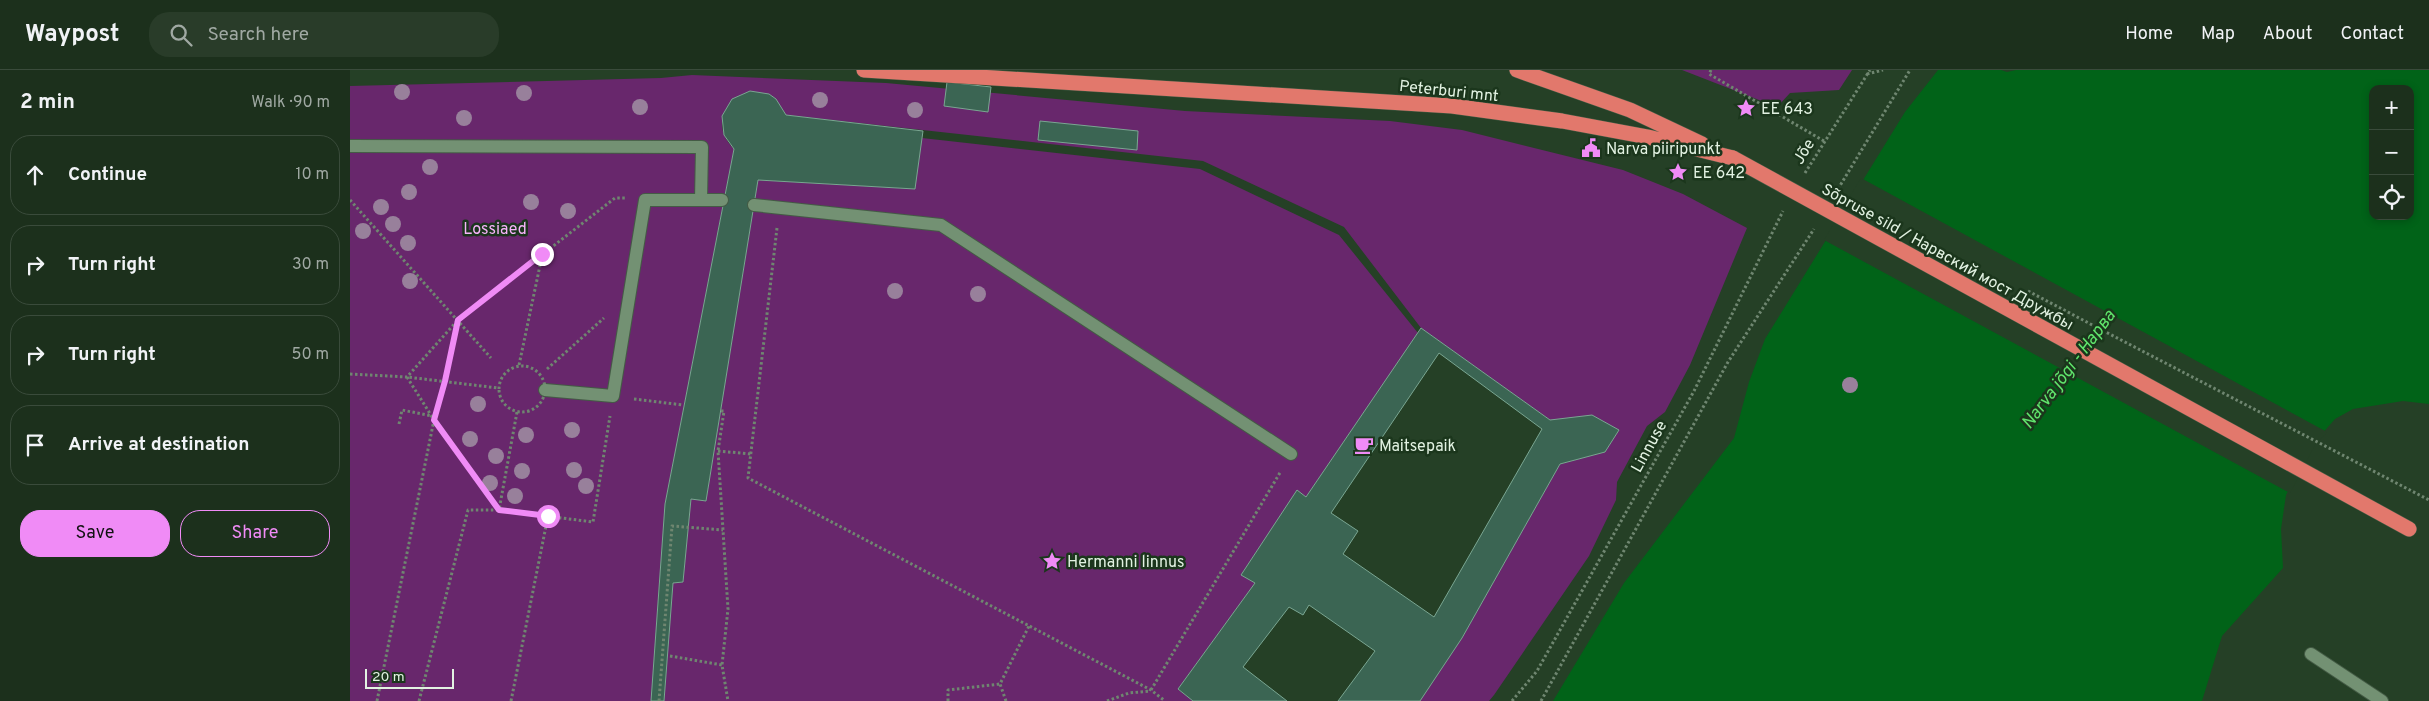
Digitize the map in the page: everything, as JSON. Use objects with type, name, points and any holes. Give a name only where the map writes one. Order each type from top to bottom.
[{"type":"highway","name":"Peterburi mnt","points":[[864,70],[1452,106],[1572,123],[1733,158]]},
{"type":"highway","name":"Peterburi mnt","points":[[1517,70],[1630,110],[1733,158]]},
{"type":"highway","name":"Sõpruse sild / Нарвский мост Дружбы","points":[[1733,158],[2409,529]]},
{"type":"lane","points":[[350,146],[702,147],[701,200]]},
{"type":"lane","points":[[545,390],[613,396],[646,200],[722,200]]},
{"type":"lane","points":[[754,205],[941,225],[1291,454]]},
{"type":"lane","points":[[2311,654],[2382,701]]},
{"type":"path","points":[[1711,70],[1709,74],[1824,141]]},
{"type":"path","name":"Jõe","points":[[1801,180],[1870,70]]},
{"type":"path","points":[[1867,74],[1883,70]]},
{"type":"path","points":[[408,376],[458,320],[615,198],[646,200]]},
{"type":"path","points":[[350,200],[491,358]]},
{"type":"path","name":"Linnuse","points":[[1512,701],[1537,671],[1694,391],[1787,204]]},
{"type":"path","points":[[779,209],[748,478],[1151,690],[1165,701]]},
{"type":"path","points":[[519,365],[542,254]]},
{"type":"path","points":[[541,374],[630,295]]},
{"type":"path","points":[[377,701],[434,420],[445,381],[458,320]]},
{"type":"path","points":[[2098,328],[2428,500]]},
{"type":"path","points":[[1541,701],[1728,362]]},
{"type":"path","points":[[350,374],[408,376],[498,388]]},
{"type":"path","points":[[408,376],[434,420],[499,510]]},
{"type":"path","points":[[419,701],[468,510],[499,510],[593,522],[613,396]]},
{"type":"path","points":[[631,399],[683,406]]},
{"type":"path","points":[[399,424],[402,410],[432,416]]},
{"type":"path","points":[[721,411],[724,412],[718,451],[728,609],[722,665],[728,701]]},
{"type":"path","points":[[499,510],[517,412]]},
{"type":"path","points":[[718,451],[751,454]]},
{"type":"path","points":[[1151,690],[1291,454]]},
{"type":"path","points":[[511,701],[548,516]]},
{"type":"path","points":[[658,701],[672,526],[723,530]]},
{"type":"path","points":[[1006,701],[1000,684],[1029,626]]},
{"type":"path","points":[[670,656],[722,665]]},
{"type":"path","points":[[948,701],[948,690],[1000,684]]},
{"type":"path","points":[[1107,701],[1129,693],[1151,690]]},
{"type":"green space","points":[[1682,70],[1852,70],[1839,90],[1790,93],[1777,107]]},
{"type":"green space","name":"Lossiaed","points":[[692,75],[886,83],[1185,111],[1390,121],[1462,130],[1623,170],[1683,194],[1747,228],[1690,365],[1665,412],[1647,426],[1617,482],[1616,500],[1589,556],[1494,695],[1489,701],[1420,701],[1462,638],[1560,464],[1605,452],[1619,430],[1550,420],[1421,328],[1344,227],[1203,161],[786,115],[775,102],[762,96],[748,95],[736,100],[727,109],[722,120],[724,134],[734,149],[665,504],[651,701],[350,701],[350,86],[661,78]]},
{"type":"green space","points":[[922,138],[1200,169],[1339,235],[1418,333],[1306,497],[1297,491],[1241,575],[1255,583],[1178,689],[1193,701],[664,701],[673,583],[683,582],[691,499],[706,501],[758,180],[914,189]]},
{"type":"water","name":"Narva jõgi - Нарва","points":[[1938,70],[2001,70],[2007,72],[2016,70],[2429,70],[2429,404],[2403,401],[2353,409],[2335,419],[2313,444],[2286,495],[2281,529],[2283,568],[2222,636],[2202,701],[1553,701],[1624,583],[1734,438],[1749,382],[1765,339],[1905,112]]},
{"type":"pier","points":[[1861,178],[2327,432],[2315,445],[2290,493],[1824,240]]},
{"type":"building","points":[[947,82],[991,87],[988,112],[944,106]]},
{"type":"building","points":[[750,91],[769,94],[776,99],[786,115],[923,131],[915,189],[758,180],[706,501],[691,499],[683,582],[673,583],[664,701],[651,701],[665,504],[734,149],[724,135],[722,116],[732,99]]},
{"type":"building","points":[[1040,121],[1138,131],[1137,150],[1038,140]]},
{"type":"building","points":[[1421,328],[1550,420],[1592,415],[1619,430],[1605,452],[1560,464],[1462,638],[1420,701],[1338,701],[1375,651],[1309,605],[1303,615],[1289,607],[1243,667],[1287,701],[1193,701],[1178,689],[1255,583],[1241,575],[1297,490],[1306,497]],"holes":[[[1439,353],[1542,429],[1434,617],[1343,554],[1358,531],[1331,513]]]},
{"type":"place","name":"EE 643","points":[[1746,108]]},
{"type":"place","name":"Narva piiripunkt","points":[[1591,148]]},
{"type":"place","name":"EE 642","points":[[1678,172]]},
{"type":"place","name":"Maitsepaik","points":[[1364,445]]},
{"type":"place","name":"Hermanni linnus","points":[[1052,561]]},
{"type":"route","points":[[542,254],[458,320],[445,381],[434,420],[499,510],[548,516]]}]
